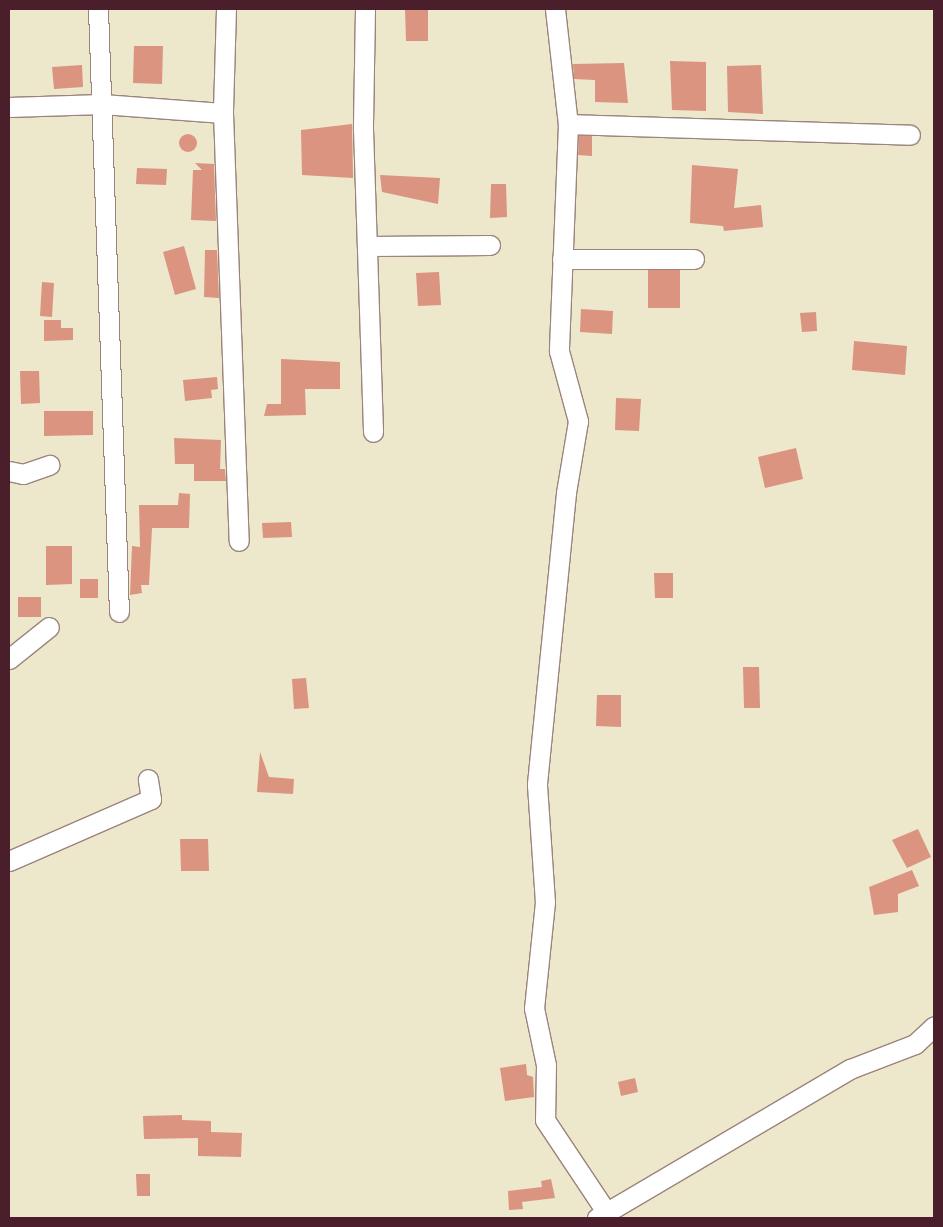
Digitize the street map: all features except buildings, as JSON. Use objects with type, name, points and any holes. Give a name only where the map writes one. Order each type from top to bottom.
[{"type":"street","points":[[98,9],[119,612]]},
{"type":"street","points":[[226,9],[223,113],[239,541]]},
{"type":"street","points":[[365,9],[363,129],[370,246],[373,432]]},
{"type":"street","points":[[555,9],[568,124],[559,351],[578,421],[566,493],[538,786],[544,902],[534,1008],[546,1065],[545,1120],[602,1215],[850,1070],[915,1044],[934,1026]]},
{"type":"street","points":[[9,107],[102,104],[223,113]]},
{"type":"street","points":[[568,124],[910,135]]},
{"type":"street","points":[[370,246],[490,245]]},
{"type":"street","points":[[562,260],[694,259]]},
{"type":"street","points":[[9,471],[23,474],[49,465]]},
{"type":"street","points":[[9,659],[49,627]]},
{"type":"street","points":[[9,861],[151,799],[148,779]]}]
